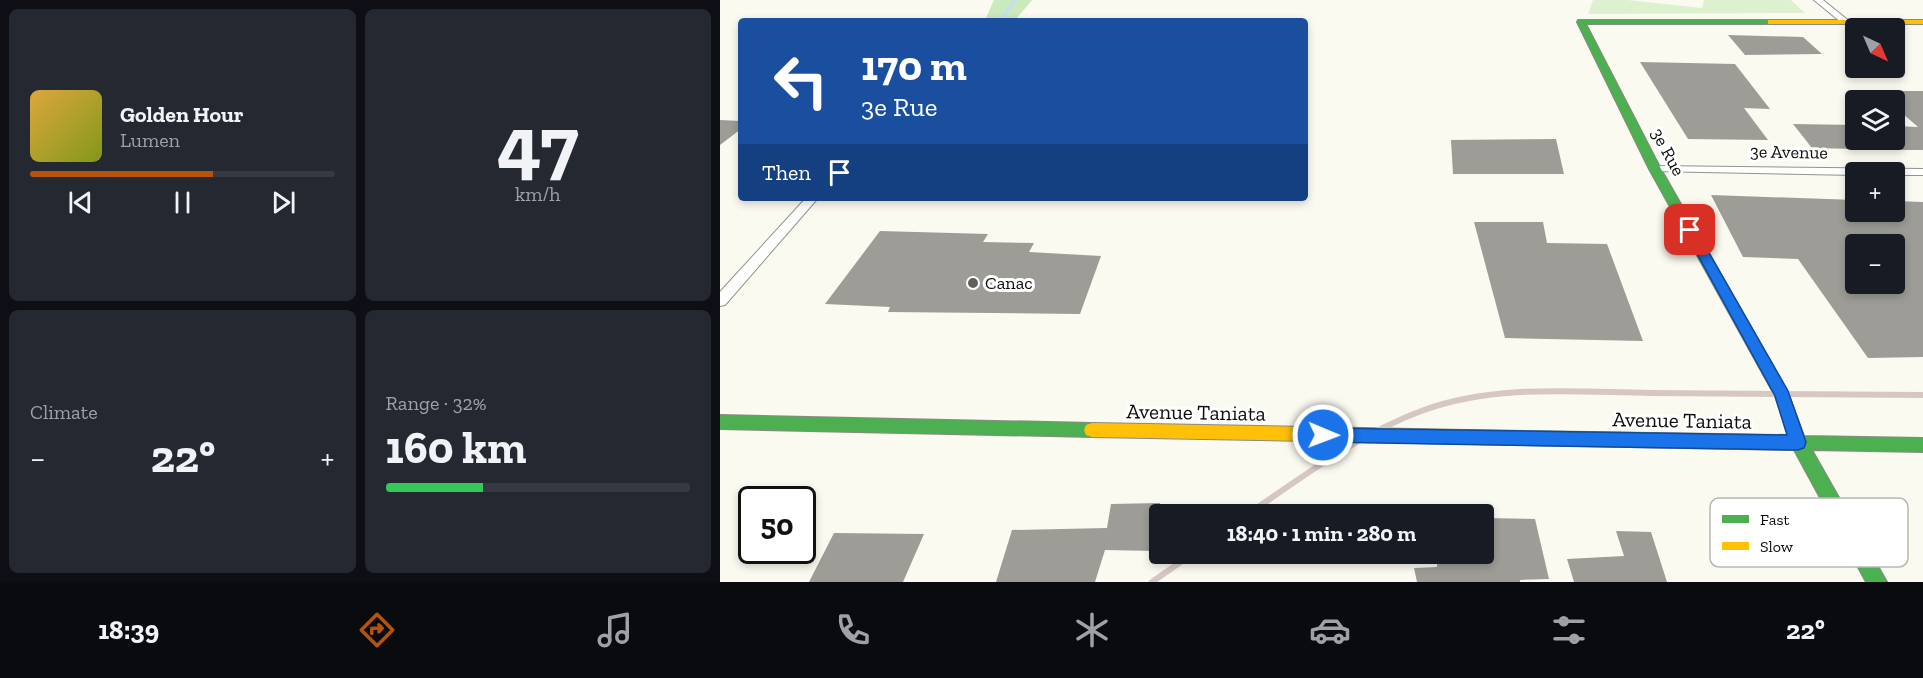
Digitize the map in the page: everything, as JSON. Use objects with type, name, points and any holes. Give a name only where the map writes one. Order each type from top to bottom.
[{"type":"street","points":[[1818,0],[1845,21]]},
{"type":"street","name":"3e Rue","points":[[1830,498],[1798,442],[1782,395],[1655,169],[1581,22],[1845,21]]},
{"type":"street","points":[[1905,22],[1923,22]]},
{"type":"street","name":"3e Avenue","points":[[1655,169],[1923,172]]},
{"type":"street","points":[[720,301],[809,201]]},
{"type":"street","name":"Avenue Taniata","points":[[720,422],[1923,445]]},
{"type":"street","name":"3e Rue","points":[[1869,567],[1877,582]]},
{"type":"green space","points":[[994,0],[1032,0],[1017,18],[986,18]]},
{"type":"green space","points":[[1593,0],[1627,0],[1702,8],[1704,0],[1791,0],[1805,13],[1588,14]]},
{"type":"building","points":[[1728,35],[1803,37],[1822,54],[1745,55]]},
{"type":"building","points":[[1640,62],[1735,64],[1770,109],[1744,108],[1768,140],[1688,139]]},
{"type":"building","points":[[1905,91],[1923,91],[1923,150],[1905,150],[1905,126],[1918,127],[1905,116]]},
{"type":"building","points":[[720,120],[738,121],[738,131],[720,145]]},
{"type":"building","points":[[1793,124],[1845,125],[1845,149],[1812,148]]},
{"type":"building","points":[[1556,139],[1564,174],[1453,174],[1451,140]]},
{"type":"building","points":[[1711,195],[1845,200],[1845,222],[1905,222],[1905,201],[1923,202],[1923,357],[1868,358],[1798,259],[1743,257]]},
{"type":"building","points":[[1474,222],[1543,222],[1547,243],[1607,244],[1643,341],[1505,338]]},
{"type":"building","points":[[880,231],[988,234],[983,242],[1034,243],[1029,252],[1101,256],[1080,314],[888,312],[890,307],[825,304]]},
{"type":"building","points":[[1160,503],[1149,504],[1149,551],[1105,550],[1095,582],[996,582],[1012,530],[1107,528],[1111,504]]},
{"type":"building","points":[[1494,518],[1535,519],[1549,579],[1520,580],[1520,582],[1417,582],[1414,568],[1437,567],[1437,564],[1494,564]]},
{"type":"building","points":[[1616,531],[1651,532],[1667,582],[1574,582],[1567,559],[1624,556]]},
{"type":"building","points":[[834,533],[924,534],[903,582],[809,582]]},
{"type":"waterway","points":[[1002,18],[1015,0]]},
{"type":"railway","points":[[1262,504],[1311,470],[1377,431],[1424,410],[1479,396],[1536,391],[1923,395]]},
{"type":"railway","points":[[1152,582],[1178,564]]},
{"type":"traffic: fast","points":[[1771,22],[1581,22],[1655,169],[1782,395],[1798,442],[1830,498]]},
{"type":"traffic: fast","points":[[720,422],[1092,430]]},
{"type":"traffic: fast","points":[[1467,437],[1923,445]]},
{"type":"traffic: fast","points":[[1869,567],[1877,582]]},
{"type":"traffic: slow","points":[[1771,22],[1923,22]]},
{"type":"traffic: slow","points":[[1092,430],[1467,437]]},
{"type":"place","name":"Canac","points":[[973,283]]},
{"type":"route","points":[[1323,435],[1798,442],[1782,395],[1690,230]]}]
